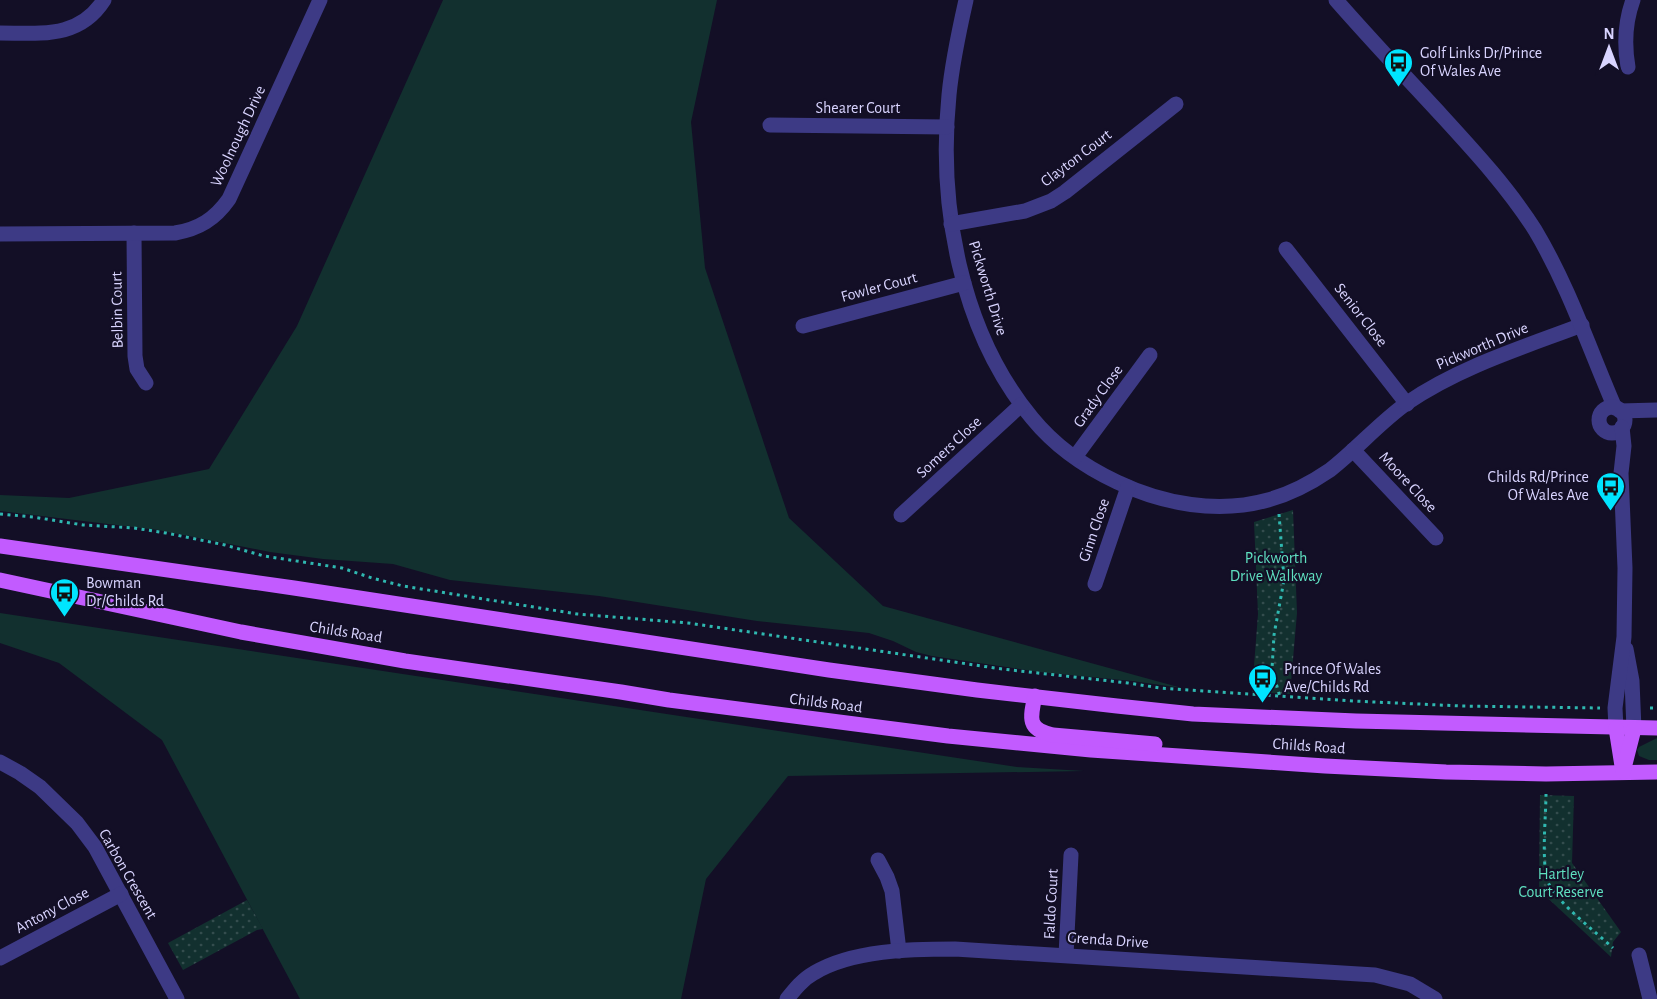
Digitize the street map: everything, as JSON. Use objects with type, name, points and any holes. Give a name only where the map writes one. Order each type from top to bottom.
[{"type":"main road","name":"Childs Road","points":[[0,546],[282,586],[829,670],[1193,714],[1356,721],[1657,728]]},
{"type":"main road","name":"Childs Road","points":[[0,580],[276,639],[405,661],[669,700],[948,736],[1091,750],[1446,772],[1546,774],[1657,772]]},
{"type":"main road","points":[[1035,696],[1031,721],[1035,729],[1042,733],[1203,750],[1256,761]]},
{"type":"main road","points":[[1616,728],[1623,772]]},
{"type":"main road","points":[[1623,772],[1634,729]]},
{"type":"street","points":[[0,33],[51,33],[78,26],[97,11],[104,0]]},
{"type":"street","name":"Woolnough Drive","points":[[0,234],[175,233],[188,231],[207,222],[223,208],[233,192],[320,0]]},
{"type":"street","name":"Pickworth Drive","points":[[966,0],[952,65],[946,127],[951,224],[964,283],[988,351],[1021,405],[1044,432],[1076,458],[1104,476],[1160,498],[1196,506],[1235,505],[1265,501],[1284,495],[1330,470],[1383,422],[1452,376],[1582,325]]},
{"type":"street","points":[[1336,0],[1464,139],[1514,200],[1556,267],[1582,325],[1624,446],[1621,473],[1625,557],[1624,637],[1616,728]]},
{"type":"street","points":[[1628,67],[1625,38],[1634,0]]},
{"type":"street","name":"Clayton Court","points":[[951,224],[1025,211],[1052,201],[1176,104]]},
{"type":"street","name":"Shearer Court","points":[[770,125],[946,127]]},
{"type":"street","name":"Belbin Court","points":[[134,233],[135,356],[137,369],[146,383]]},
{"type":"street","name":"Senior Close","points":[[1286,249],[1407,404]]},
{"type":"street","name":"Fowler Court","points":[[803,326],[964,283]]},
{"type":"street","name":"Grady Close","points":[[1076,458],[1150,355]]},
{"type":"street","name":"Somers Close","points":[[901,515],[1021,405]]},
{"type":"street","points":[[1615,419],[1657,410]]},
{"type":"street","name":"Moore Close","points":[[1353,450],[1436,538]]},
{"type":"street","name":"Ginn Close","points":[[1095,584],[1128,487]]},
{"type":"street","points":[[1624,637],[1632,681],[1634,729]]},
{"type":"street","name":"Carbon Crescent","points":[[0,762],[40,787],[59,803],[77,824],[94,847],[121,894],[177,999]]},
{"type":"street","name":"Faldo Court","points":[[1066,955],[1071,855]]},
{"type":"street","points":[[878,860],[892,891],[899,951]]},
{"type":"street","name":"Antony Close","points":[[0,958],[121,894]]},
{"type":"street","name":"Grenda Drive","points":[[788,999],[812,974],[849,959],[899,951],[955,948],[1375,975],[1410,984],[1435,999]]},
{"type":"street","points":[[1639,955],[1650,999]]},
{"type":"path","points":[[0,514],[83,525],[166,532],[264,556],[342,568],[404,585],[577,614],[688,623],[1002,669],[1160,688],[1280,697],[1461,705],[1616,708]]},
{"type":"path","points":[[1279,514],[1284,580],[1274,635],[1272,669],[1280,697]]},
{"type":"path","points":[[1650,708],[1657,708]]},
{"type":"path","points":[[1546,794],[1545,866],[1548,882],[1561,901],[1613,948]]},
{"type":"green space","points":[[443,0],[717,0],[691,122],[705,268],[789,518],[883,606],[1182,688],[1039,672],[932,656],[869,633],[757,621],[599,596],[450,580],[393,564],[323,559],[270,552],[158,530],[0,511],[0,495],[69,498],[209,469],[297,326]]},
{"type":"green space","name":"Pickworth Drive Walkway","points":[[1293,510],[1297,613],[1290,694],[1252,692],[1258,614],[1254,522]]},
{"type":"green space","points":[[0,613],[1017,767],[1084,771],[788,776],[706,879],[681,999],[300,999],[162,740],[59,663],[0,643]]},
{"type":"green space","points":[[1657,738],[1657,760],[1639,756],[1637,750],[1639,747]]},
{"type":"green space","name":"Hartley Court Reserve","points":[[1540,795],[1574,796],[1572,863],[1621,932],[1613,942],[1611,957],[1539,890]]},
{"type":"green space","points":[[247,900],[263,929],[257,930],[183,970],[168,943]]},
{"type":"place","name":"Golf Links Dr/Prince Of Wales Ave","points":[[1399,88]]},
{"type":"place","name":"Childs Rd/Prince Of Wales Ave","points":[[1610,512]]},
{"type":"place","name":"Bowman Dr/Childs Rd","points":[[65,618]]},
{"type":"place","name":"Prince Of Wales Ave/Childs Rd","points":[[1263,704]]}]
